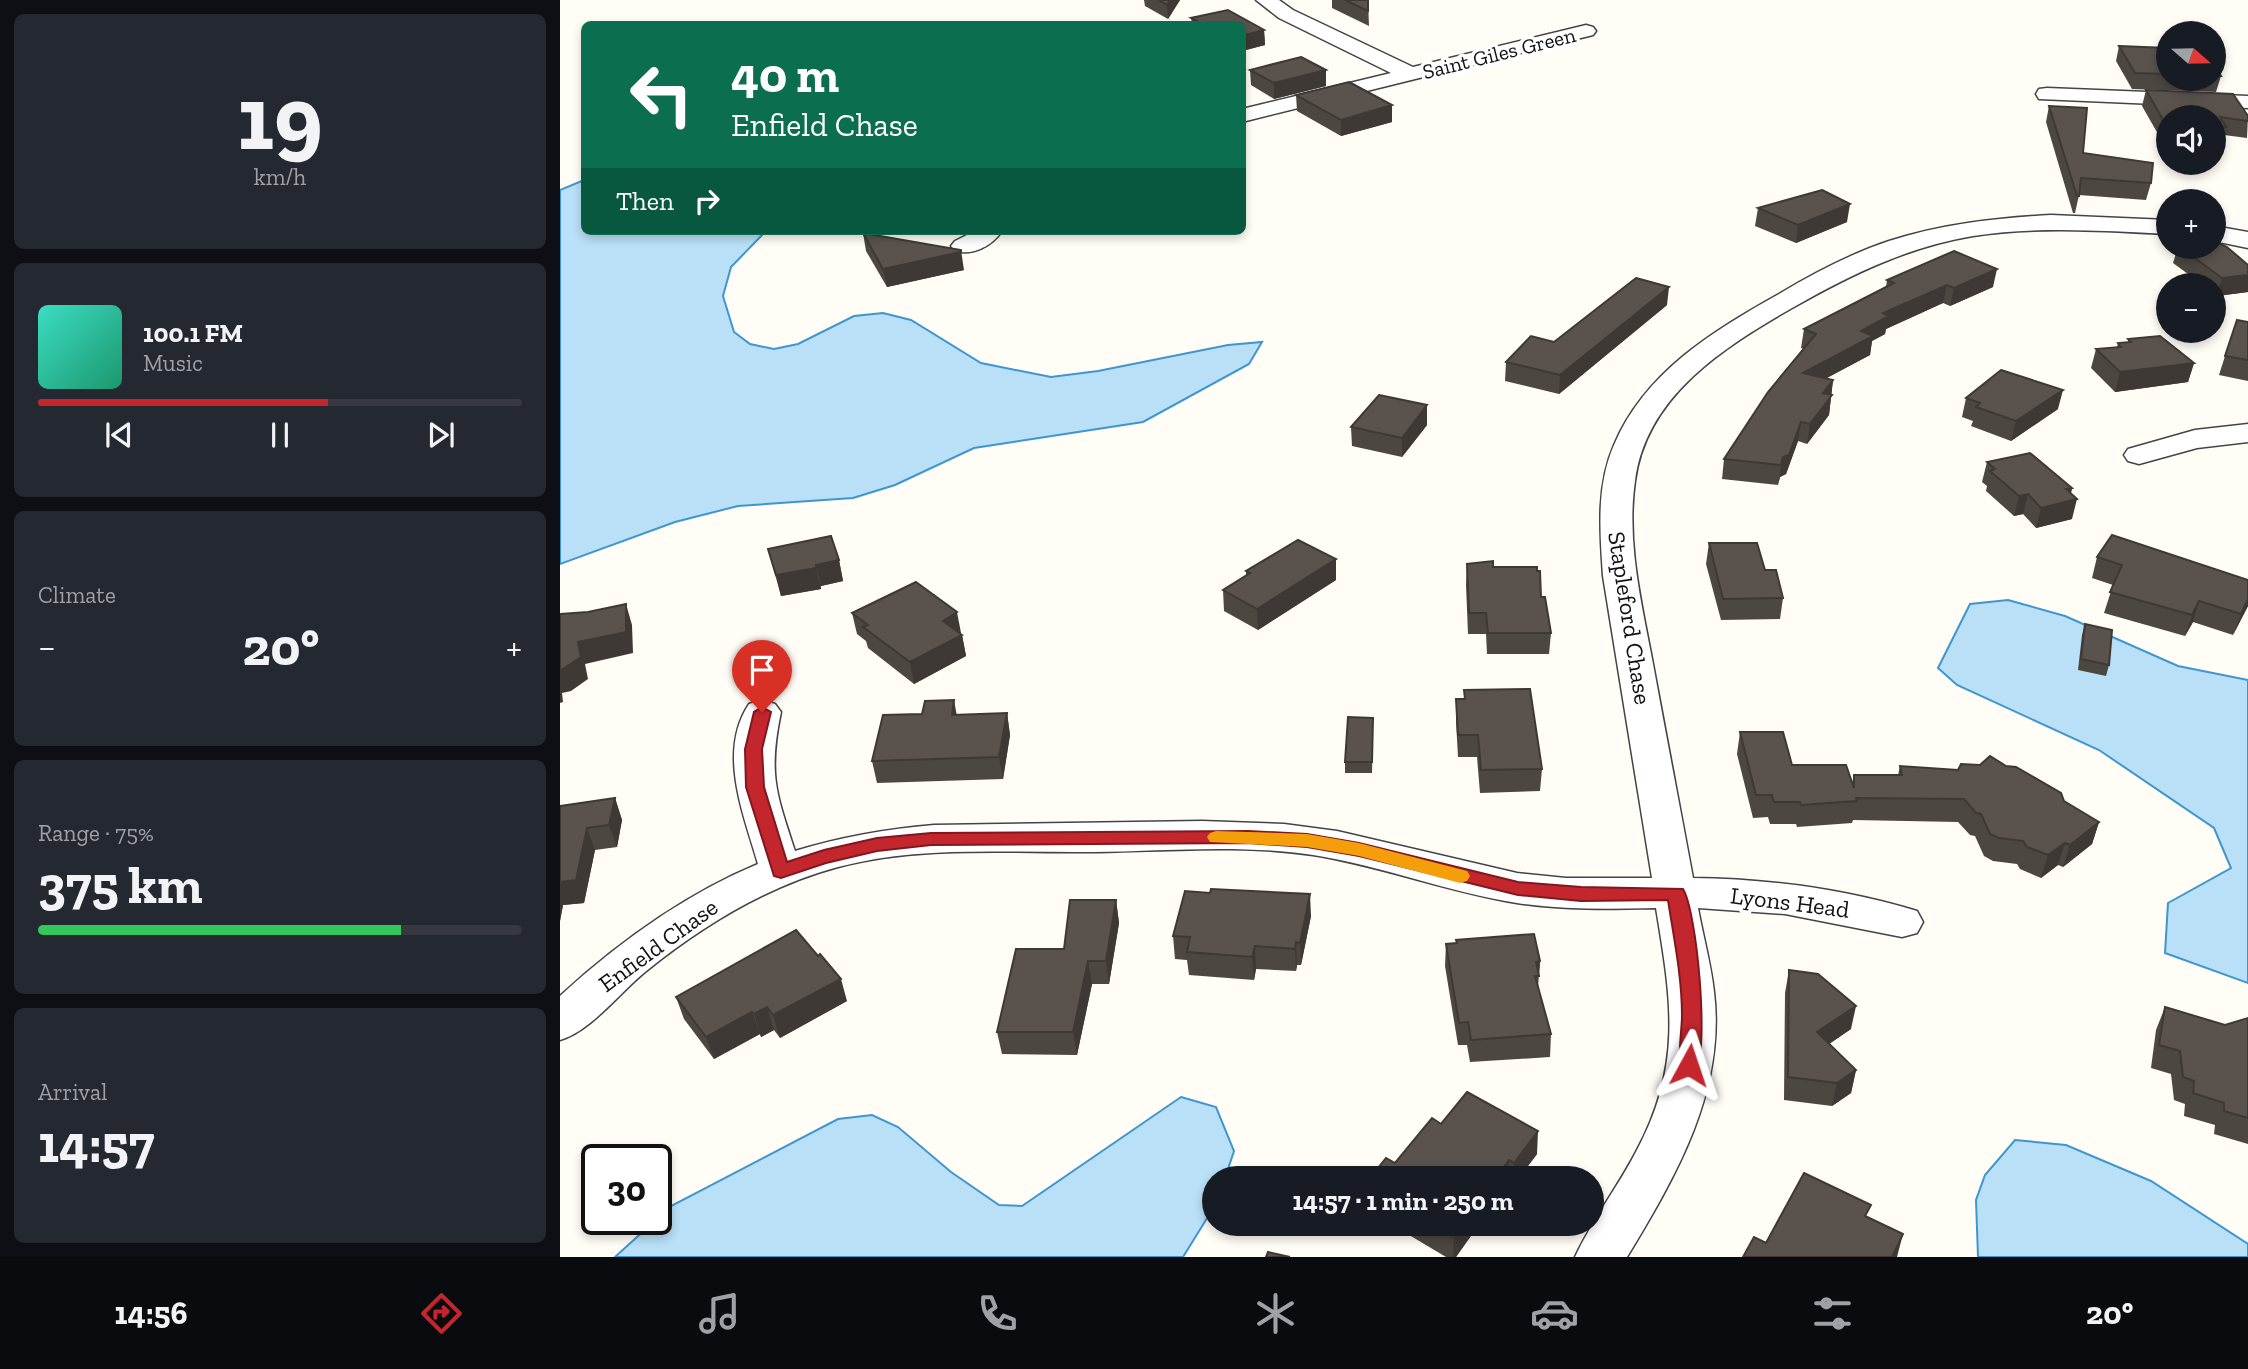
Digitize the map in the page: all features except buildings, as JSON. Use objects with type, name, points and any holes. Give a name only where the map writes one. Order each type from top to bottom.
[{"type":"street","points":[[1266,0],[1286,14],[1412,75]]},
{"type":"street","name":"Saint Giles Green","points":[[1246,115],[1586,31]]},
{"type":"street","points":[[2047,94],[2248,102]]},
{"type":"street","name":"Stapleford Chase","points":[[1600,1257],[1660,1159],[1682,1103],[1692,1047],[1692,993],[1620,576],[1615,512],[1618,481],[1629,446],[1645,414],[1667,384],[1700,355],[1737,329],[1829,276],[1897,247],[1937,235],[2012,224],[2096,222],[2156,226]]},
{"type":"street","points":[[964,246],[985,235]]},
{"type":"street","points":[[2226,236],[2248,240]]},
{"type":"street","points":[[2139,455],[2195,439],[2248,433]]},
{"type":"street","points":[[762,712],[754,749],[755,787],[781,871]]},
{"type":"street","name":"Enfield Chase","points":[[560,1023],[628,961],[684,920],[729,894],[781,871],[824,857],[877,845],[931,839],[1248,837],[1307,841],[1359,849],[1518,888],[1581,894],[1676,893]]},
{"type":"street","name":"Lyons Head","points":[[1676,893],[1780,897],[1847,908],[1902,922]]},
{"type":"water","points":[[581,181],[581,235],[762,235],[731,267],[723,296],[734,332],[750,344],[774,349],[798,344],[854,316],[883,313],[911,320],[981,363],[1051,377],[1098,371],[1228,345],[1262,342],[1249,364],[1143,422],[974,448],[895,485],[853,498],[738,506],[675,522],[560,564],[560,190]]},
{"type":"water","points":[[2008,600],[2065,616],[2178,666],[2248,680],[2248,983],[2165,953],[2168,903],[2231,868],[2214,828],[2099,750],[1957,685],[1938,668],[1970,604]]},
{"type":"water","points":[[1181,1097],[1216,1107],[1234,1151],[1229,1166],[1202,1166],[1202,1226],[1183,1257],[615,1257],[639,1235],[672,1235],[672,1205],[838,1119],[872,1115],[898,1127],[951,1172],[999,1205],[1022,1206]]},
{"type":"water","points":[[2015,1140],[2066,1145],[2151,1181],[2248,1244],[2248,1257],[1978,1257],[1976,1200],[1985,1175]]},
{"type":"slow traffic","points":[[1216,837],[1307,841],[1359,849],[1460,876]]},
{"type":"route","points":[[762,712],[754,749],[755,787],[781,871],[824,857],[877,845],[931,839],[1248,837],[1307,841],[1359,849],[1458,876],[1518,888],[1581,894],[1676,893],[1692,993],[1692,1047],[1689,1065]]}]
